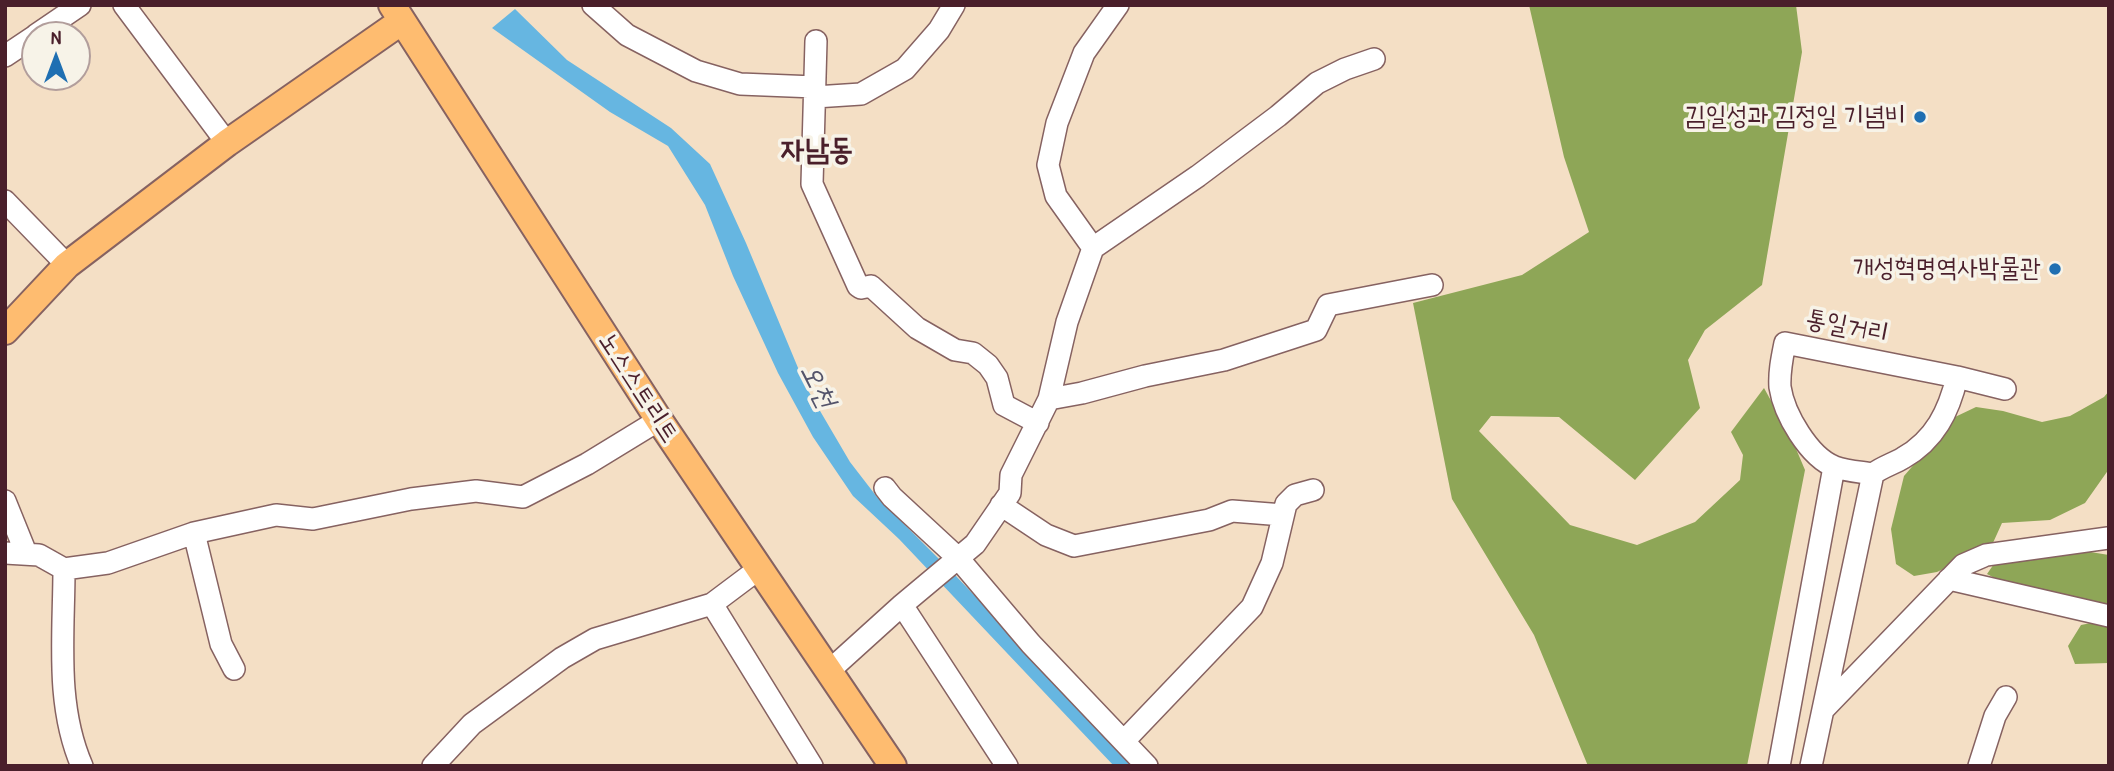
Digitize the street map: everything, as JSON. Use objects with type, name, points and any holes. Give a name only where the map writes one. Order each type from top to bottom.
[{"type":"main road","points":[[5,331],[67,265],[397,13]]},
{"type":"main road","name":"노스스트리트","points":[[397,13],[659,420],[893,766]]},
{"type":"street","points":[[57,21],[80,5]]},
{"type":"street","points":[[124,5],[226,143]]},
{"type":"street","points":[[593,5],[627,35],[696,71],[740,84],[861,94],[905,69],[939,30],[954,5]]},
{"type":"street","points":[[1093,248],[1055,196],[1048,165],[1057,122],[1084,53],[1118,5]]},
{"type":"street","points":[[816,41],[812,184],[858,286],[871,286],[917,328],[955,351],[973,353],[989,365],[997,378],[1004,405],[1038,423]]},
{"type":"street","points":[[5,56],[21,45]]},
{"type":"street","points":[[829,671],[975,544],[1010,493],[1011,475],[1049,399],[1067,322],[1093,248],[1198,176],[1317,83],[1374,59]]},
{"type":"street","points":[[5,201],[67,265]]},
{"type":"street","points":[[1049,399],[1224,360],[1316,330],[1328,305],[1432,285]]},
{"type":"street","name":"통일거리","points":[[1834,467],[1815,453],[1786,411],[1780,388],[1780,368],[1785,343],[1958,377],[2005,389]]},
{"type":"street","points":[[1779,766],[1834,467],[1873,474],[1926,442],[1952,402],[1958,377]]},
{"type":"street","points":[[5,501],[16,553],[39,555],[64,569],[108,563],[194,533],[276,515],[313,520],[411,499],[476,491],[523,497],[587,464],[659,420]]},
{"type":"street","points":[[1811,766],[1873,474]]},
{"type":"street","points":[[886,488],[892,497],[958,558],[1031,644],[1147,766]]},
{"type":"street","points":[[1124,741],[1252,607],[1272,563],[1286,503],[1295,495],[1313,490]]},
{"type":"street","points":[[1001,505],[1046,535],[1074,547],[1209,520],[1232,511],[1283,515]]},
{"type":"street","points":[[194,533],[221,644],[234,669]]},
{"type":"street","points":[[1821,712],[1964,565],[1986,555],[2108,538]]},
{"type":"street","points":[[433,766],[472,724],[562,658],[595,639],[712,604],[760,568]]},
{"type":"street","points":[[64,569],[62,675],[72,741],[82,766]]},
{"type":"street","points":[[1949,579],[2109,616]]},
{"type":"street","points":[[712,604],[812,766]]},
{"type":"street","points":[[902,605],[1007,766]]},
{"type":"street","points":[[1979,766],[1996,716],[2006,697]]},
{"type":"green space","points":[[1529,5],[1796,5],[1802,52],[1762,285],[1705,330],[1688,360],[1700,408],[1635,480],[1559,417],[1491,416],[1479,431],[1570,525],[1637,545],[1695,522],[1740,480],[1743,455],[1731,432],[1764,388],[1791,437],[1805,470],[1747,766],[1588,766],[1534,635],[1452,499],[1413,303],[1522,275],[1589,232],[1564,157]]},
{"type":"green space","points":[[2109,391],[2109,469],[2085,503],[2050,520],[2002,523],[1992,545],[1937,572],[1914,576],[1896,564],[1891,529],[1904,476],[1955,417],[1976,407],[2042,422],[2070,416],[2104,397]]},
{"type":"green space","points":[[2078,550],[2109,555],[2109,604],[2002,582],[1987,574],[1996,561]]},
{"type":"green space","points":[[2096,622],[2109,628],[2109,663],[2075,664],[2068,646],[2081,625]]},
{"type":"water","points":[[515,9],[567,60],[671,128],[710,164],[806,387],[850,462],[877,497],[956,576],[1136,766],[1114,766],[899,539],[853,496],[813,437],[778,373],[733,276],[705,205],[668,146],[610,112],[492,28]]},
{"type":"place","name":"김일성과 김정일 기념비","points":[[1920,117]]},
{"type":"place","name":"개성혁명역사박물관","points":[[2055,269]]},
{"type":"district","name":"자남동","points":[[817,151]]},
{"type":"water label","name":"오천","points":[[817,386]]}]
